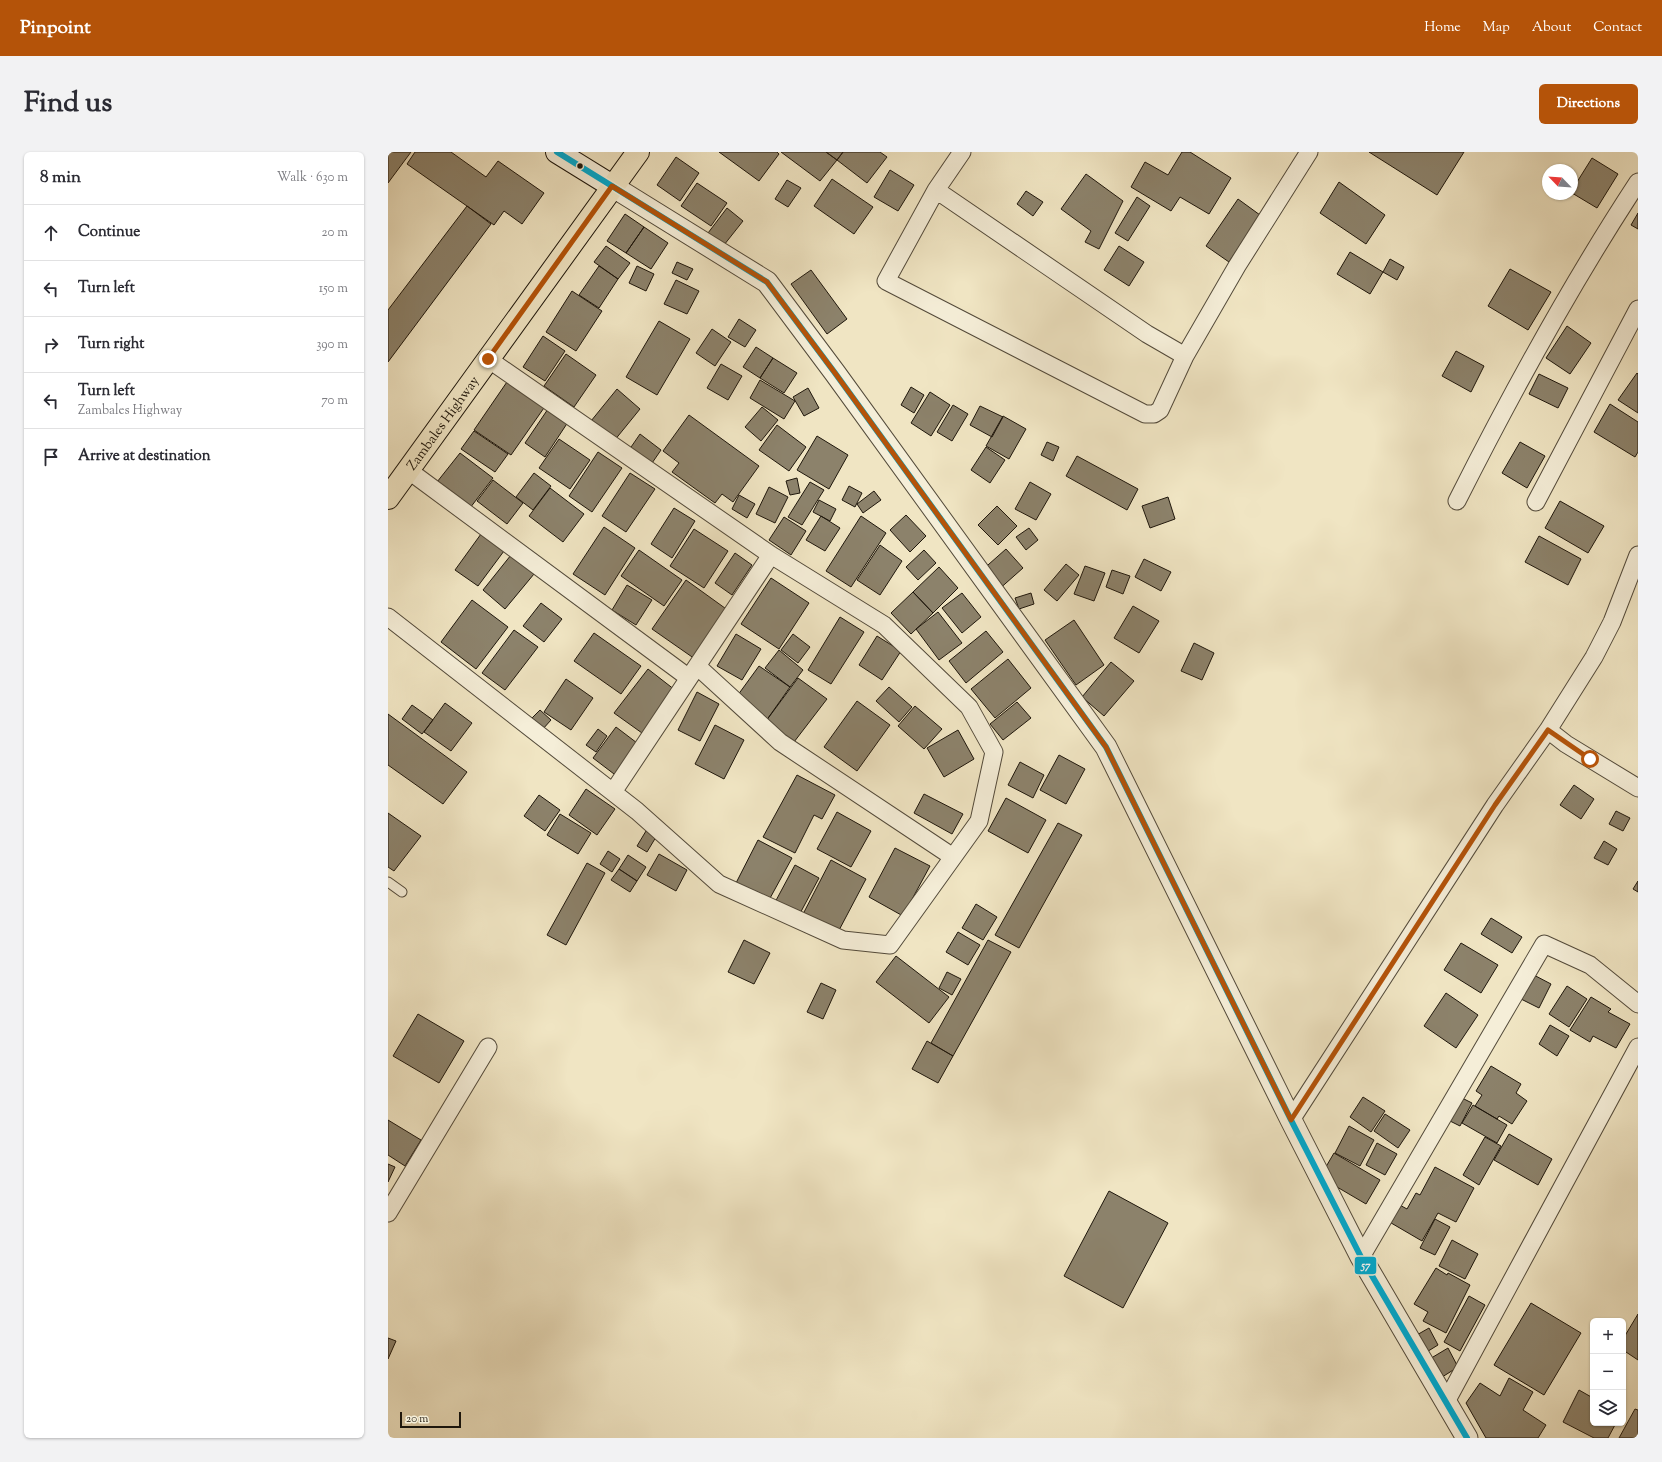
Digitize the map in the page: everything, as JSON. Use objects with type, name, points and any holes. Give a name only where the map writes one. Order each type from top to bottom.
[{"type":"main road","points":[[557,152],[612,186]]},
{"type":"main road","name":"Zambales Highway","points":[[388,498],[638,152]]},
{"type":"street","points":[[962,152],[936,190],[886,281],[1145,414],[1154,414],[1160,410],[1185,356],[1237,266],[1309,152]]},
{"type":"street","points":[[1457,501],[1489,437],[1562,305],[1638,182]]},
{"type":"street","points":[[612,186],[767,282],[840,380],[1106,747],[1360,1257],[1467,1438]]},
{"type":"street","points":[[936,190],[1148,334],[1185,356]]},
{"type":"street","points":[[1536,502],[1638,309]]},
{"type":"street","points":[[388,617],[637,811],[718,884],[843,940],[890,945],[979,821],[994,752],[969,708],[884,625],[771,555],[488,359]]},
{"type":"street","points":[[408,470],[693,672],[780,742],[953,857]]},
{"type":"street","points":[[613,792],[771,555]]},
{"type":"street","points":[[1291,1120],[1495,805],[1548,730],[1594,657],[1612,622],[1638,555]]},
{"type":"street","points":[[1548,730],[1566,744],[1638,788]]},
{"type":"street","points":[[1360,1257],[1544,944],[1590,965],[1638,1004]]},
{"type":"street","points":[[388,1213],[488,1047]]},
{"type":"street","points":[[1446,1402],[1638,1047]]},
{"type":"lane","points":[[388,882],[402,892]]},
{"type":"building","points":[[388,152],[411,152],[388,183]]},
{"type":"building","points":[[415,152],[451,152],[486,177],[498,161],[544,193],[522,224],[504,211],[494,225],[407,164]]},
{"type":"building","points":[[719,152],[777,152],[779,154],[759,181]]},
{"type":"building","points":[[781,152],[826,152],[837,160],[820,181]]},
{"type":"building","points":[[826,152],[843,152],[837,160]]},
{"type":"building","points":[[843,152],[880,152],[887,157],[867,183],[837,160]]},
{"type":"building","points":[[1182,152],[1190,152],[1231,178],[1209,214],[1180,197],[1171,211],[1131,187],[1145,162],[1168,175]]},
{"type":"building","points":[[1369,152],[1464,152],[1437,195]]},
{"type":"building","points":[[676,157],[699,173],[680,201],[657,185]]},
{"type":"building","points":[[1592,158],[1618,174],[1597,208],[1578,197],[1578,180]]},
{"type":"building","points":[[890,170],[914,185],[898,211],[874,197]]},
{"type":"building","points":[[1086,174],[1123,201],[1099,249],[1085,242],[1091,231],[1061,209]]},
{"type":"building","points":[[832,179],[873,207],[854,234],[814,206]]},
{"type":"building","points":[[787,180],[801,188],[788,207],[775,199]]},
{"type":"building","points":[[1339,182],[1385,215],[1366,244],[1320,213]]},
{"type":"building","points":[[697,183],[727,203],[711,226],[681,206]]},
{"type":"building","points":[[1026,191],[1043,202],[1033,216],[1017,204]]},
{"type":"building","points":[[1137,197],[1150,206],[1128,241],[1115,233]]},
{"type":"building","points":[[1238,199],[1260,215],[1229,262],[1206,246]]},
{"type":"building","points":[[467,206],[491,224],[388,362],[388,310]]},
{"type":"building","points":[[727,208],[743,221],[724,245],[708,233]]},
{"type":"building","points":[[1638,213],[1638,229],[1631,225]]},
{"type":"building","points":[[625,214],[644,227],[626,253],[607,241]]},
{"type":"building","points":[[644,227],[668,243],[651,269],[626,253]]},
{"type":"building","points":[[606,246],[630,263],[618,279],[594,262]]},
{"type":"building","points":[[1119,246],[1144,262],[1129,286],[1104,270]]},
{"type":"building","points":[[1350,252],[1383,272],[1370,294],[1337,274]]},
{"type":"building","points":[[1390,259],[1404,267],[1397,280],[1383,272]]},
{"type":"building","points":[[677,262],[693,269],[687,280],[672,273]]},
{"type":"building","points":[[599,266],[618,279],[599,308],[579,295]]},
{"type":"building","points":[[637,266],[654,274],[646,291],[629,283]]},
{"type":"building","points":[[1510,269],[1551,292],[1528,330],[1488,306]]},
{"type":"building","points":[[811,270],[847,319],[827,334],[791,284]]},
{"type":"building","points":[[676,280],[699,291],[687,314],[664,304]]},
{"type":"building","points":[[572,291],[602,311],[576,351],[546,332]]},
{"type":"building","points":[[739,319],[756,330],[745,347],[728,337]]},
{"type":"building","points":[[659,321],[690,339],[657,395],[626,377]]},
{"type":"building","points":[[1567,326],[1591,343],[1570,374],[1546,358]]},
{"type":"building","points":[[712,329],[731,342],[715,366],[696,353]]},
{"type":"building","points":[[543,336],[565,351],[545,381],[523,367]]},
{"type":"building","points":[[756,347],[773,358],[760,378],[743,367]]},
{"type":"building","points":[[1456,351],[1484,366],[1471,392],[1442,376]]},
{"type":"building","points":[[566,354],[596,375],[574,407],[544,386]]},
{"type":"building","points":[[773,358],[797,373],[784,393],[760,378]]},
{"type":"building","points":[[721,364],[742,376],[728,400],[707,388]]},
{"type":"building","points":[[1637,373],[1638,374],[1638,413],[1618,400]]},
{"type":"building","points":[[1539,374],[1568,388],[1558,408],[1529,394]]},
{"type":"building","points":[[509,379],[546,405],[511,455],[474,430]]},
{"type":"building","points":[[760,380],[795,401],[784,419],[750,398]]},
{"type":"building","points":[[911,387],[924,395],[914,413],[901,405]]},
{"type":"building","points":[[808,388],[819,408],[804,416],[793,397]]},
{"type":"building","points":[[617,389],[640,409],[614,441],[591,421]]},
{"type":"building","points":[[930,392],[950,405],[931,436],[911,423]]},
{"type":"building","points":[[1610,404],[1638,422],[1638,452],[1635,457],[1594,432]]},
{"type":"building","points":[[953,405],[968,414],[952,441],[937,432]]},
{"type":"building","points":[[550,406],[570,419],[545,457],[525,443]]},
{"type":"building","points":[[980,406],[1003,417],[992,437],[970,425]]},
{"type":"building","points":[[762,407],[778,420],[761,441],[745,427]]},
{"type":"building","points":[[689,415],[759,466],[733,502],[722,494],[715,503],[672,472],[679,463],[663,451]]},
{"type":"building","points":[[1003,416],[1026,429],[1009,459],[986,446]]},
{"type":"building","points":[[777,425],[806,447],[789,471],[759,450]]},
{"type":"building","points":[[474,431],[508,454],[495,472],[461,449]]},
{"type":"building","points":[[640,434],[661,450],[650,466],[629,450]]},
{"type":"building","points":[[817,436],[848,455],[829,489],[797,470]]},
{"type":"building","points":[[559,439],[590,460],[570,489],[539,468]]},
{"type":"building","points":[[1047,442],[1059,447],[1053,461],[1041,455]]},
{"type":"building","points":[[1520,442],[1545,456],[1527,488],[1502,473]]},
{"type":"building","points":[[986,447],[1005,460],[990,483],[971,470]]},
{"type":"building","points":[[598,452],[622,468],[592,512],[569,496]]},
{"type":"building","points":[[460,453],[493,478],[470,508],[437,482]]},
{"type":"building","points":[[1077,456],[1138,489],[1127,510],[1066,476]]},
{"type":"building","points":[[534,473],[551,486],[533,510],[516,497]]},
{"type":"building","points":[[630,473],[655,489],[626,532],[602,516]]},
{"type":"building","points":[[797,478],[800,493],[790,495],[786,481]]},
{"type":"building","points":[[493,480],[523,503],[507,524],[477,501]]},
{"type":"building","points":[[810,482],[824,490],[802,525],[788,517]]},
{"type":"building","points":[[1030,482],[1051,494],[1036,520],[1015,509]]},
{"type":"building","points":[[849,486],[862,493],[855,507],[842,500]]},
{"type":"building","points":[[769,487],[788,497],[775,523],[756,514]]},
{"type":"building","points":[[550,488],[584,514],[563,542],[529,516]]},
{"type":"building","points":[[874,491],[881,500],[863,513],[857,504]]},
{"type":"building","points":[[739,495],[755,504],[747,518],[732,509]]},
{"type":"building","points":[[1168,497],[1175,519],[1150,528],[1142,506]]},
{"type":"building","points":[[819,500],[836,509],[830,521],[813,512]]},
{"type":"building","points":[[1560,501],[1604,526],[1588,553],[1545,528]]},
{"type":"building","points":[[997,506],[1017,526],[998,545],[978,525]]},
{"type":"building","points":[[674,508],[695,521],[672,558],[651,544]]},
{"type":"building","points":[[906,515],[926,536],[910,552],[890,530]]},
{"type":"building","points":[[821,516],[840,528],[825,551],[806,540]]},
{"type":"building","points":[[861,516],[886,533],[851,587],[826,571]]},
{"type":"building","points":[[784,517],[806,531],[791,555],[769,540]]},
{"type":"building","points":[[604,527],[635,548],[605,595],[573,574]]},
{"type":"building","points":[[1029,528],[1038,540],[1026,550],[1016,537]]},
{"type":"building","points":[[694,529],[728,551],[704,588],[670,566]]},
{"type":"building","points":[[481,534],[504,551],[478,586],[455,570]]},
{"type":"building","points":[[1539,536],[1581,559],[1568,585],[1525,562]]},
{"type":"building","points":[[880,545],[902,561],[880,595],[857,580]]},
{"type":"building","points":[[1006,549],[1023,568],[997,591],[980,572]]},
{"type":"building","points":[[639,550],[682,580],[664,606],[621,576]]},
{"type":"building","points":[[924,550],[936,563],[918,580],[906,567]]},
{"type":"building","points":[[735,553],[752,565],[732,595],[715,583]]},
{"type":"building","points":[[511,555],[534,574],[505,609],[483,590]]},
{"type":"building","points":[[1144,559],[1171,572],[1161,591],[1135,577]]},
{"type":"building","points":[[1066,564],[1079,575],[1057,601],[1044,590]]},
{"type":"building","points":[[1085,566],[1105,573],[1094,601],[1074,594]]},
{"type":"building","points":[[939,567],[958,588],[933,613],[913,592]]},
{"type":"building","points":[[1112,570],[1130,576],[1123,594],[1106,587]]},
{"type":"building","points":[[771,578],[809,603],[779,649],[741,624]]},
{"type":"building","points":[[686,580],[729,611],[695,659],[652,629]]},
{"type":"building","points":[[627,585],[652,600],[636,625],[612,610]]},
{"type":"building","points":[[913,592],[933,613],[911,634],[891,613]]},
{"type":"building","points":[[962,593],[981,617],[962,633],[942,608]]},
{"type":"building","points":[[1031,593],[1034,604],[1019,609],[1015,598]]},
{"type":"building","points":[[472,600],[508,627],[476,669],[441,642]]},
{"type":"building","points":[[541,603],[562,619],[544,642],[523,626]]},
{"type":"building","points":[[1133,606],[1159,621],[1139,653],[1114,638]]},
{"type":"building","points":[[938,612],[962,643],[939,660],[916,629]]},
{"type":"building","points":[[840,617],[864,632],[831,684],[808,670]]},
{"type":"building","points":[[1074,620],[1104,665],[1076,685],[1045,640]]},
{"type":"building","points":[[514,630],[538,647],[505,690],[482,673]]},
{"type":"building","points":[[986,631],[1003,652],[966,683],[949,661]]},
{"type":"building","points":[[594,633],[641,666],[621,694],[574,661]]},
{"type":"building","points":[[736,634],[761,649],[742,680],[717,666]]},
{"type":"building","points":[[793,634],[810,647],[798,663],[781,650]]},
{"type":"building","points":[[877,636],[901,651],[882,680],[859,665]]},
{"type":"building","points":[[1194,643],[1214,653],[1202,680],[1181,671]]},
{"type":"building","points":[[779,650],[803,670],[790,687],[765,668]]},
{"type":"building","points":[[1008,659],[1031,688],[995,718],[971,689]]},
{"type":"building","points":[[1111,662],[1134,681],[1104,716],[1082,697]]},
{"type":"building","points":[[759,666],[790,687],[766,721],[735,699]]},
{"type":"building","points":[[648,669],[675,690],[642,733],[614,713]]},
{"type":"building","points":[[798,678],[827,699],[794,742],[766,721]]},
{"type":"building","points":[[566,679],[593,698],[571,730],[544,712]]},
{"type":"building","points":[[889,687],[912,707],[899,722],[876,701]]},
{"type":"building","points":[[697,692],[719,704],[700,741],[678,730]]},
{"type":"building","points":[[857,701],[890,725],[857,771],[824,747]]},
{"type":"building","points":[[1017,702],[1031,718],[1003,740],[990,724]]},
{"type":"building","points":[[445,703],[472,723],[451,751],[424,732]]},
{"type":"building","points":[[412,705],[433,720],[422,734],[402,719]]},
{"type":"building","points":[[915,706],[942,729],[924,749],[898,726]]},
{"type":"building","points":[[540,710],[551,720],[542,730],[531,719]]},
{"type":"building","points":[[388,714],[467,772],[443,804],[388,765]]},
{"type":"building","points":[[715,725],[744,740],[724,779],[695,764]]},
{"type":"building","points":[[616,727],[641,746],[618,777],[593,758]]},
{"type":"building","points":[[598,729],[607,736],[596,752],[586,745]]},
{"type":"building","points":[[958,730],[974,759],[944,777],[927,748]]},
{"type":"building","points":[[1059,755],[1085,769],[1066,804],[1040,790]]},
{"type":"building","points":[[1020,762],[1044,775],[1033,798],[1008,785]]},
{"type":"building","points":[[797,775],[835,795],[822,819],[814,815],[795,853],[763,837]]},
{"type":"building","points":[[1574,785],[1594,799],[1581,819],[1560,805]]},
{"type":"building","points":[[586,789],[615,809],[597,835],[569,815]]},
{"type":"building","points":[[924,794],[963,814],[952,834],[914,813]]},
{"type":"building","points":[[539,795],[560,810],[545,831],[524,816]]},
{"type":"building","points":[[1006,798],[1046,820],[1028,853],[988,831]]},
{"type":"building","points":[[1616,811],[1630,818],[1623,831],[1609,824]]},
{"type":"building","points":[[837,812],[871,831],[851,867],[817,849]]},
{"type":"building","points":[[388,813],[421,836],[394,871],[388,867]]},
{"type":"building","points":[[560,814],[591,833],[578,854],[547,835]]},
{"type":"building","points":[[1058,823],[1082,835],[1019,948],[995,935]]},
{"type":"building","points":[[646,831],[656,837],[647,852],[637,846]]},
{"type":"building","points":[[758,840],[792,858],[769,900],[736,883]]},
{"type":"building","points":[[1604,841],[1617,849],[1608,865],[1594,858]]},
{"type":"building","points":[[895,848],[930,866],[903,916],[869,897]]},
{"type":"building","points":[[608,851],[620,859],[612,872],[600,864]]},
{"type":"building","points":[[659,854],[687,870],[676,891],[647,875]]},
{"type":"building","points":[[628,855],[646,867],[637,881],[619,869]]},
{"type":"building","points":[[831,860],[866,879],[837,934],[802,916]]},
{"type":"building","points":[[587,863],[605,873],[566,945],[547,935]]},
{"type":"building","points":[[795,865],[819,878],[797,919],[773,906]]},
{"type":"building","points":[[619,869],[637,881],[630,892],[611,880]]},
{"type":"building","points":[[1638,881],[1638,892],[1633,889]]},
{"type":"building","points":[[976,904],[997,917],[983,940],[962,928]]},
{"type":"building","points":[[1491,918],[1522,937],[1512,953],[1481,934]]},
{"type":"building","points":[[958,932],[980,945],[968,965],[946,952]]},
{"type":"building","points":[[744,940],[770,953],[754,984],[728,972]]},
{"type":"building","points":[[988,940],[1011,952],[953,1056],[931,1043]]},
{"type":"building","points":[[1461,943],[1498,965],[1481,993],[1444,970]]},
{"type":"building","points":[[896,956],[949,997],[929,1023],[876,982]]},
{"type":"building","points":[[947,972],[961,979],[952,995],[939,988]]},
{"type":"building","points":[[1530,973],[1551,984],[1539,1008],[1517,997]]},
{"type":"building","points":[[821,983],[836,990],[823,1019],[807,1012]]},
{"type":"building","points":[[1567,986],[1587,999],[1569,1027],[1549,1014]]},
{"type":"building","points":[[1446,993],[1478,1015],[1456,1048],[1424,1026]]},
{"type":"building","points":[[1591,997],[1611,1009],[1608,1012],[1630,1024],[1616,1048],[1593,1036],[1590,1042],[1570,1030]]},
{"type":"building","points":[[418,1014],[464,1041],[439,1083],[393,1056]]},
{"type":"building","points":[[1550,1025],[1569,1036],[1557,1056],[1539,1044]]},
{"type":"building","points":[[927,1041],[953,1056],[938,1083],[912,1069]]},
{"type":"building","points":[[1491,1066],[1521,1084],[1516,1093],[1527,1101],[1512,1124],[1499,1116],[1497,1119],[1475,1106],[1482,1095],[1476,1091]]},
{"type":"building","points":[[1456,1095],[1472,1103],[1460,1126],[1444,1118]]},
{"type":"building","points":[[1363,1097],[1385,1111],[1371,1132],[1350,1117]]},
{"type":"building","points":[[1473,1105],[1507,1125],[1497,1143],[1462,1123]]},
{"type":"building","points":[[1385,1114],[1410,1130],[1398,1148],[1374,1131]]},
{"type":"building","points":[[388,1120],[421,1140],[405,1166],[388,1155]]},
{"type":"building","points":[[1349,1126],[1374,1140],[1360,1166],[1335,1153]]},
{"type":"building","points":[[1509,1134],[1552,1159],[1538,1185],[1494,1160]]},
{"type":"building","points":[[1485,1137],[1501,1146],[1479,1185],[1463,1175]]},
{"type":"building","points":[[1377,1143],[1397,1154],[1385,1175],[1366,1165]]},
{"type":"building","points":[[1334,1153],[1380,1180],[1366,1204],[1320,1177]]},
{"type":"building","points":[[388,1164],[395,1167],[388,1182]]},
{"type":"building","points":[[1435,1167],[1474,1188],[1456,1222],[1438,1213],[1422,1241],[1386,1220],[1396,1203],[1407,1209],[1416,1193],[1420,1195]]},
{"type":"building","points":[[1109,1191],[1168,1223],[1123,1308],[1064,1276]]},
{"type":"building","points":[[1435,1219],[1450,1227],[1435,1255],[1420,1248]]},
{"type":"building","points":[[1452,1240],[1478,1254],[1465,1279],[1439,1266]]},
{"type":"building","points":[[1436,1268],[1447,1275],[1448,1273],[1470,1285],[1446,1333],[1423,1321],[1428,1312],[1414,1304]]},
{"type":"building","points":[[1469,1296],[1485,1305],[1460,1351],[1444,1342]]},
{"type":"building","points":[[1531,1303],[1581,1333],[1544,1395],[1494,1365]]},
{"type":"building","points":[[1638,1314],[1638,1360],[1626,1352],[1626,1334]]},
{"type":"building","points":[[1429,1328],[1438,1345],[1425,1353],[1415,1336]]},
{"type":"building","points":[[388,1338],[396,1341],[388,1359]]},
{"type":"building","points":[[1448,1348],[1458,1367],[1439,1379],[1428,1360]]},
{"type":"building","points":[[1509,1378],[1533,1392],[1523,1410],[1546,1425],[1538,1438],[1486,1438],[1466,1403],[1480,1383],[1500,1396]]},
{"type":"building","points":[[1579,1390],[1590,1396],[1590,1426],[1614,1426],[1608,1438],[1594,1438],[1563,1422]]},
{"type":"building","points":[[1635,1409],[1638,1410],[1638,1438],[1619,1438]]},
{"type":"transit line","name":"57","points":[[557,152],[767,282],[835,373],[1106,747],[1291,1120],[1361,1257],[1467,1438]]},
{"type":"route","points":[[488,359],[612,186],[767,282],[835,373],[1106,747],[1291,1120],[1495,805],[1548,730],[1566,744],[1590,759]]}]
